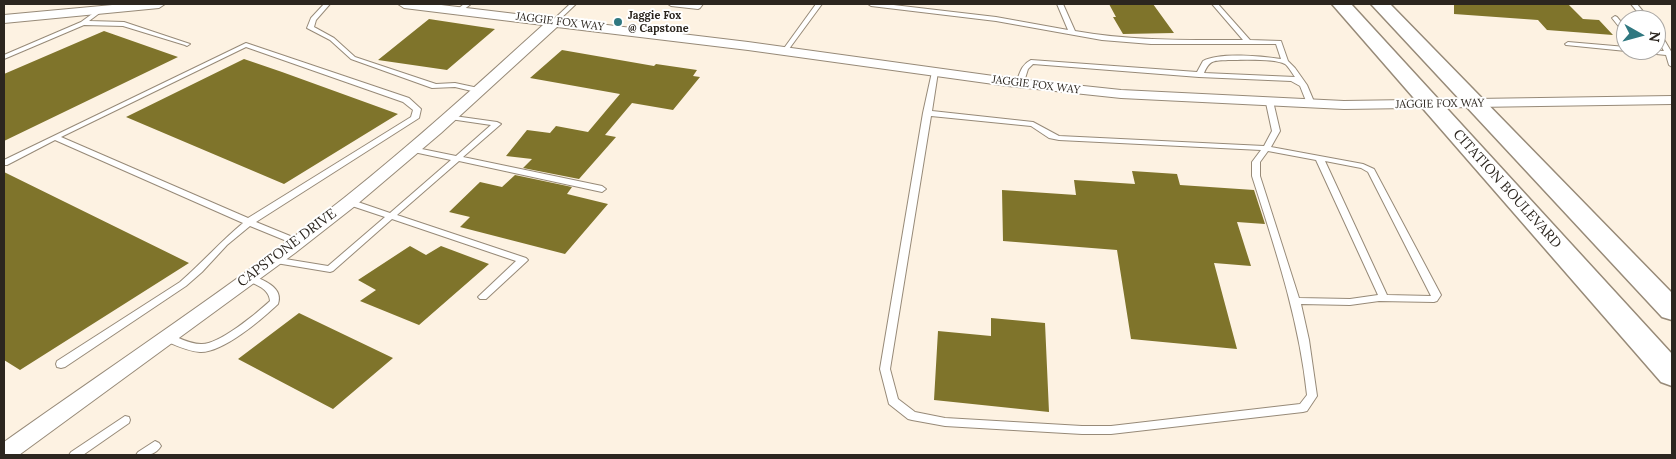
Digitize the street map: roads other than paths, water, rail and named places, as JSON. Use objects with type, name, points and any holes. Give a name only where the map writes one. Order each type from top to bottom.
[{"type":"main road","name":"CITATION BOULEVARD","points":[[1342,4],[1672,374]]},
{"type":"main road","points":[[1380,4],[1672,310]]},
{"type":"street","points":[[4,19],[133,4],[160,4]]},
{"type":"street","name":"JAGGIE FOX WAY","points":[[404,4],[465,7],[554,22],[1020,83],[1121,94],[1311,104],[1432,105],[1672,100]]},
{"type":"street","name":"CAPSTONE DRIVE","points":[[4,454],[249,278],[349,202],[480,91],[554,22]]},
{"type":"lane","points":[[327,4],[313,19],[310,28],[332,39],[353,58],[435,86],[455,85],[480,91]]},
{"type":"lane","points":[[554,22],[573,4]]},
{"type":"lane","points":[[672,4],[698,7],[700,4]]},
{"type":"lane","points":[[784,52],[819,4]]},
{"type":"lane","points":[[871,4],[996,19],[1102,38],[1150,42],[1279,42],[1285,62],[1291,67],[1311,104]]},
{"type":"lane","points":[[1060,4],[1072,32]]},
{"type":"lane","points":[[1214,4],[1248,42]]},
{"type":"lane","points":[[4,57],[82,23],[103,8]]},
{"type":"lane","points":[[82,23],[124,24],[187,44]]},
{"type":"lane","points":[[1568,44],[1616,48]]},
{"type":"lane","points":[[4,162],[246,45],[406,100],[417,109],[415,118],[249,222],[224,242],[199,270],[183,284],[61,364]]},
{"type":"lane","points":[[1666,48],[1672,65]]},
{"type":"lane","points":[[1199,74],[1205,62],[1211,59],[1285,62]]},
{"type":"lane","points":[[1020,83],[1025,68],[1031,62],[1294,79],[1302,85]]},
{"type":"lane","points":[[935,72],[885,369],[893,401],[912,416],[945,422],[1111,430],[1282,412],[1303,408],[1312,396],[1311,378],[1295,301],[1256,176],[1256,162],[1276,131],[1270,102]]},
{"type":"lane","points":[[927,113],[1033,124],[1052,136],[1059,138],[1265,148],[1356,164],[1371,170],[1436,295],[1434,298],[1427,299],[1384,298],[1350,302],[1295,301]]},
{"type":"lane","points":[[273,260],[330,269],[497,124],[450,117]]},
{"type":"lane","points":[[55,137],[297,242]]},
{"type":"lane","points":[[412,149],[602,189]]},
{"type":"lane","points":[[1320,159],[1384,298]]},
{"type":"lane","points":[[349,202],[523,260],[482,297]]},
{"type":"lane","points":[[167,337],[192,347],[204,348],[223,342],[274,302],[275,296],[272,291],[249,278]]},
{"type":"lane","points":[[75,455],[125,420]]},
{"type":"lane","points":[[142,455],[155,446]]},
{"type":"place","name":"Jaggie Fox @ Capstone","points":[[618,22]]}]
